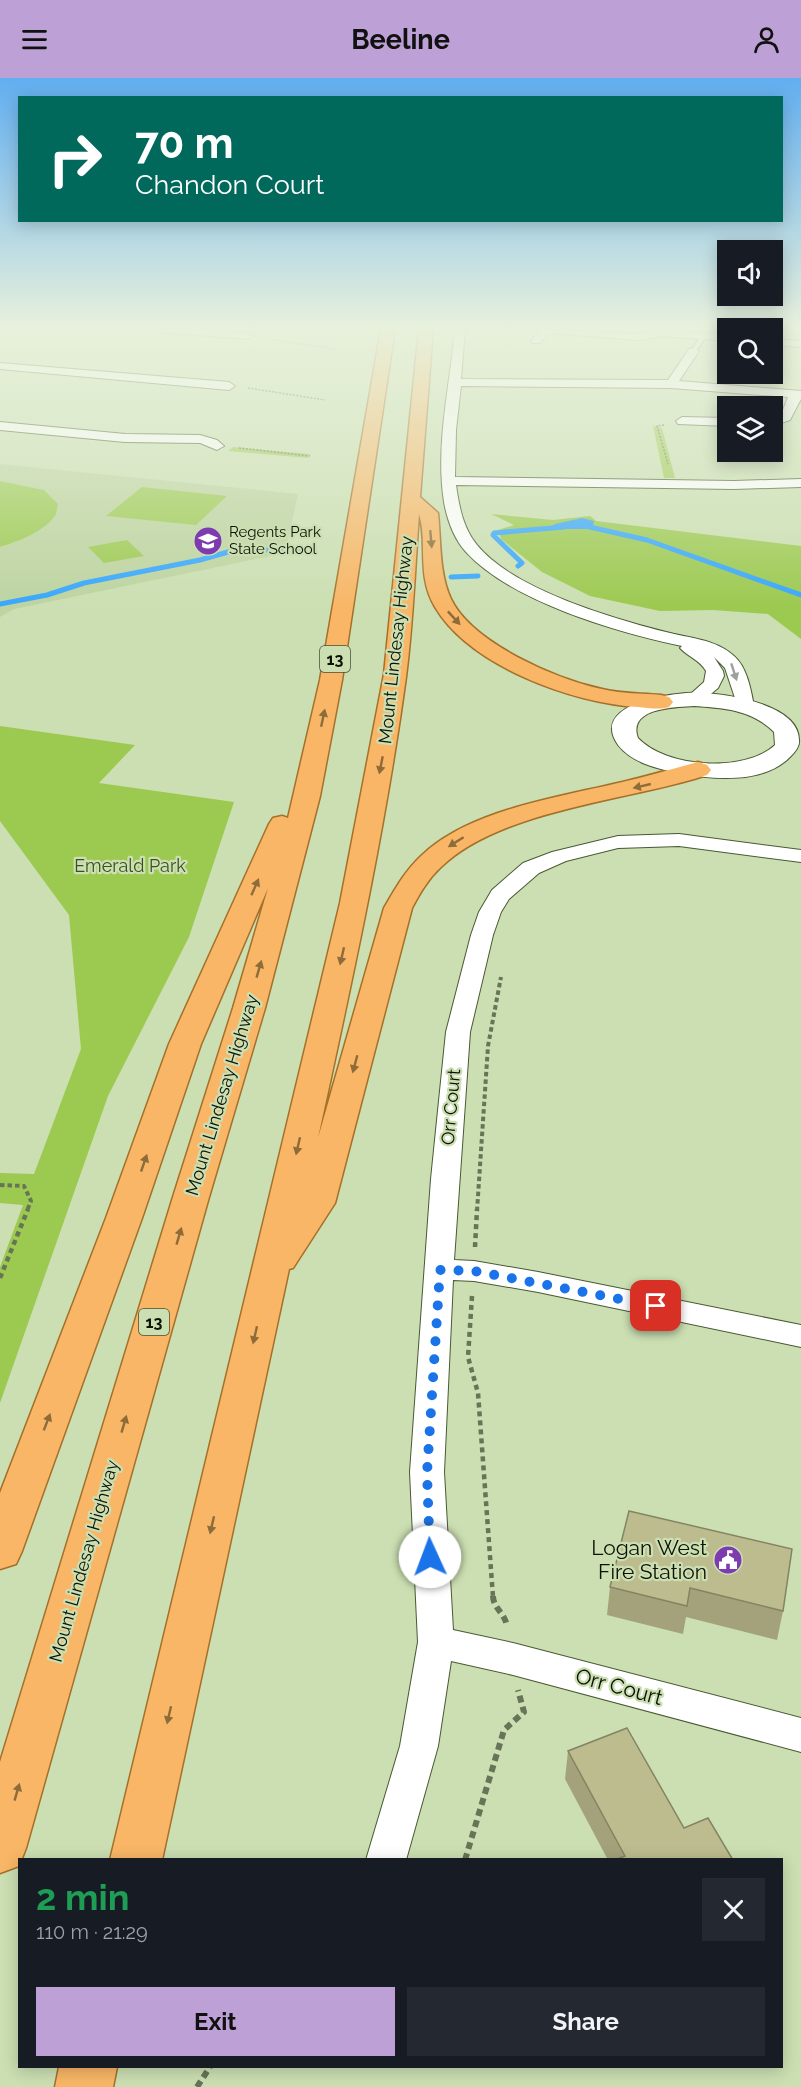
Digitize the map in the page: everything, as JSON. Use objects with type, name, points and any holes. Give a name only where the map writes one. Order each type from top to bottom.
[{"type":"highway","name":"Mount Lindesay Highway","points":[[0,1848],[252,997],[307,796],[331,680],[373,423]]},
{"type":"highway","name":"Mount Lindesay Highway","points":[[136,1858],[354,903],[395,674],[418,423]]},
{"type":"highway","points":[[411,499],[429,513],[435,581],[445,609],[469,633],[502,656],[572,686],[612,697],[661,702]]},
{"type":"highway","points":[[268,1278],[317,1203],[398,908],[404,894],[424,868],[466,836],[506,819],[698,770]]},
{"type":"highway","points":[[0,1551],[124,1218],[185,1044],[279,828],[307,796]]},
{"type":"highway","points":[[84,2087],[88,2068]]},
{"type":"street","points":[[453,423],[448,481],[458,528],[463,538],[488,564],[524,587],[587,614],[705,646],[730,661],[736,670],[745,706]]},
{"type":"street","points":[[0,426],[146,440],[180,448],[210,449],[217,446]]},
{"type":"street","points":[[448,481],[801,483]]},
{"type":"street","points":[[670,638],[703,656],[711,664],[715,673],[713,682],[694,699]]},
{"type":"street","points":[[694,699],[745,706],[778,722],[794,734],[778,757],[746,768],[698,770],[655,760],[639,752],[628,742],[623,732],[625,723],[639,711],[661,702],[694,699]]},
{"type":"street","points":[[765,763],[801,766]]},
{"type":"street","name":"Orr Court","points":[[387,1858],[419,1746],[436,1642],[427,1473],[445,1179],[458,1032],[482,935],[500,895],[531,868],[559,856],[618,842],[679,840],[801,856]]},
{"type":"street","points":[[440,1270],[474,1271],[538,1282],[801,1336]]},
{"type":"street","name":"Orr Court","points":[[436,1642],[513,1659],[801,1735]]},
{"type":"path","points":[[673,423],[657,426],[674,484]]},
{"type":"path","points":[[217,446],[310,456]]},
{"type":"path","points":[[0,1185],[24,1186],[31,1201],[0,1278]]},
{"type":"path","points":[[197,2087],[209,2068]]},
{"type":"shaded area","name":"Regents Park State School","points":[[0,464],[298,494],[285,553],[14,609],[0,617],[0,547],[16,542],[44,490],[0,481]]},
{"type":"green space","points":[[653,426],[662,428],[675,478],[664,478]]},
{"type":"green space","points":[[233,447],[309,454],[308,458],[228,451]]},
{"type":"green space","points":[[0,481],[44,490],[58,504],[55,516],[37,532],[0,547]]},
{"type":"green space","points":[[142,487],[227,496],[196,525],[106,516]]},
{"type":"green space","points":[[491,514],[553,520],[590,516],[596,521],[801,546],[801,639],[768,614],[713,610],[660,611],[590,596],[542,572],[501,539],[498,530],[514,525]]},
{"type":"green space","points":[[127,540],[144,556],[104,563],[88,547]]},
{"type":"green space","name":"Emerald Park","points":[[0,726],[135,745],[99,783],[234,802],[189,937],[108,1096],[0,1403],[0,1267],[23,1205],[0,1203],[0,1173],[34,1174],[81,1049],[69,915],[0,821]]},
{"type":"water","points":[[582,518],[594,521],[593,526],[585,529],[550,529],[555,524]]},
{"type":"building","points":[[629,1511],[792,1549],[783,1611],[690,1588],[687,1606],[610,1587]]},
{"type":"building","points":[[627,1728],[684,1828],[708,1818],[732,1858],[620,1858],[625,1856],[568,1751]]},
{"type":"waterway","points":[[581,525],[647,540],[801,595]]},
{"type":"waterway","points":[[518,566],[522,563],[493,535],[494,533],[564,527]]},
{"type":"waterway","points":[[0,604],[47,595],[84,583],[200,560],[235,550],[298,550]]},
{"type":"waterway","points":[[451,577],[478,576]]},
{"type":"place","name":"Regents Park State School","points":[[208,541]]},
{"type":"place","name":"Logan West Fire Station","points":[[728,1560]]},
{"type":"route","points":[[430,1557],[427,1473],[440,1270],[474,1271],[656,1306]]}]
